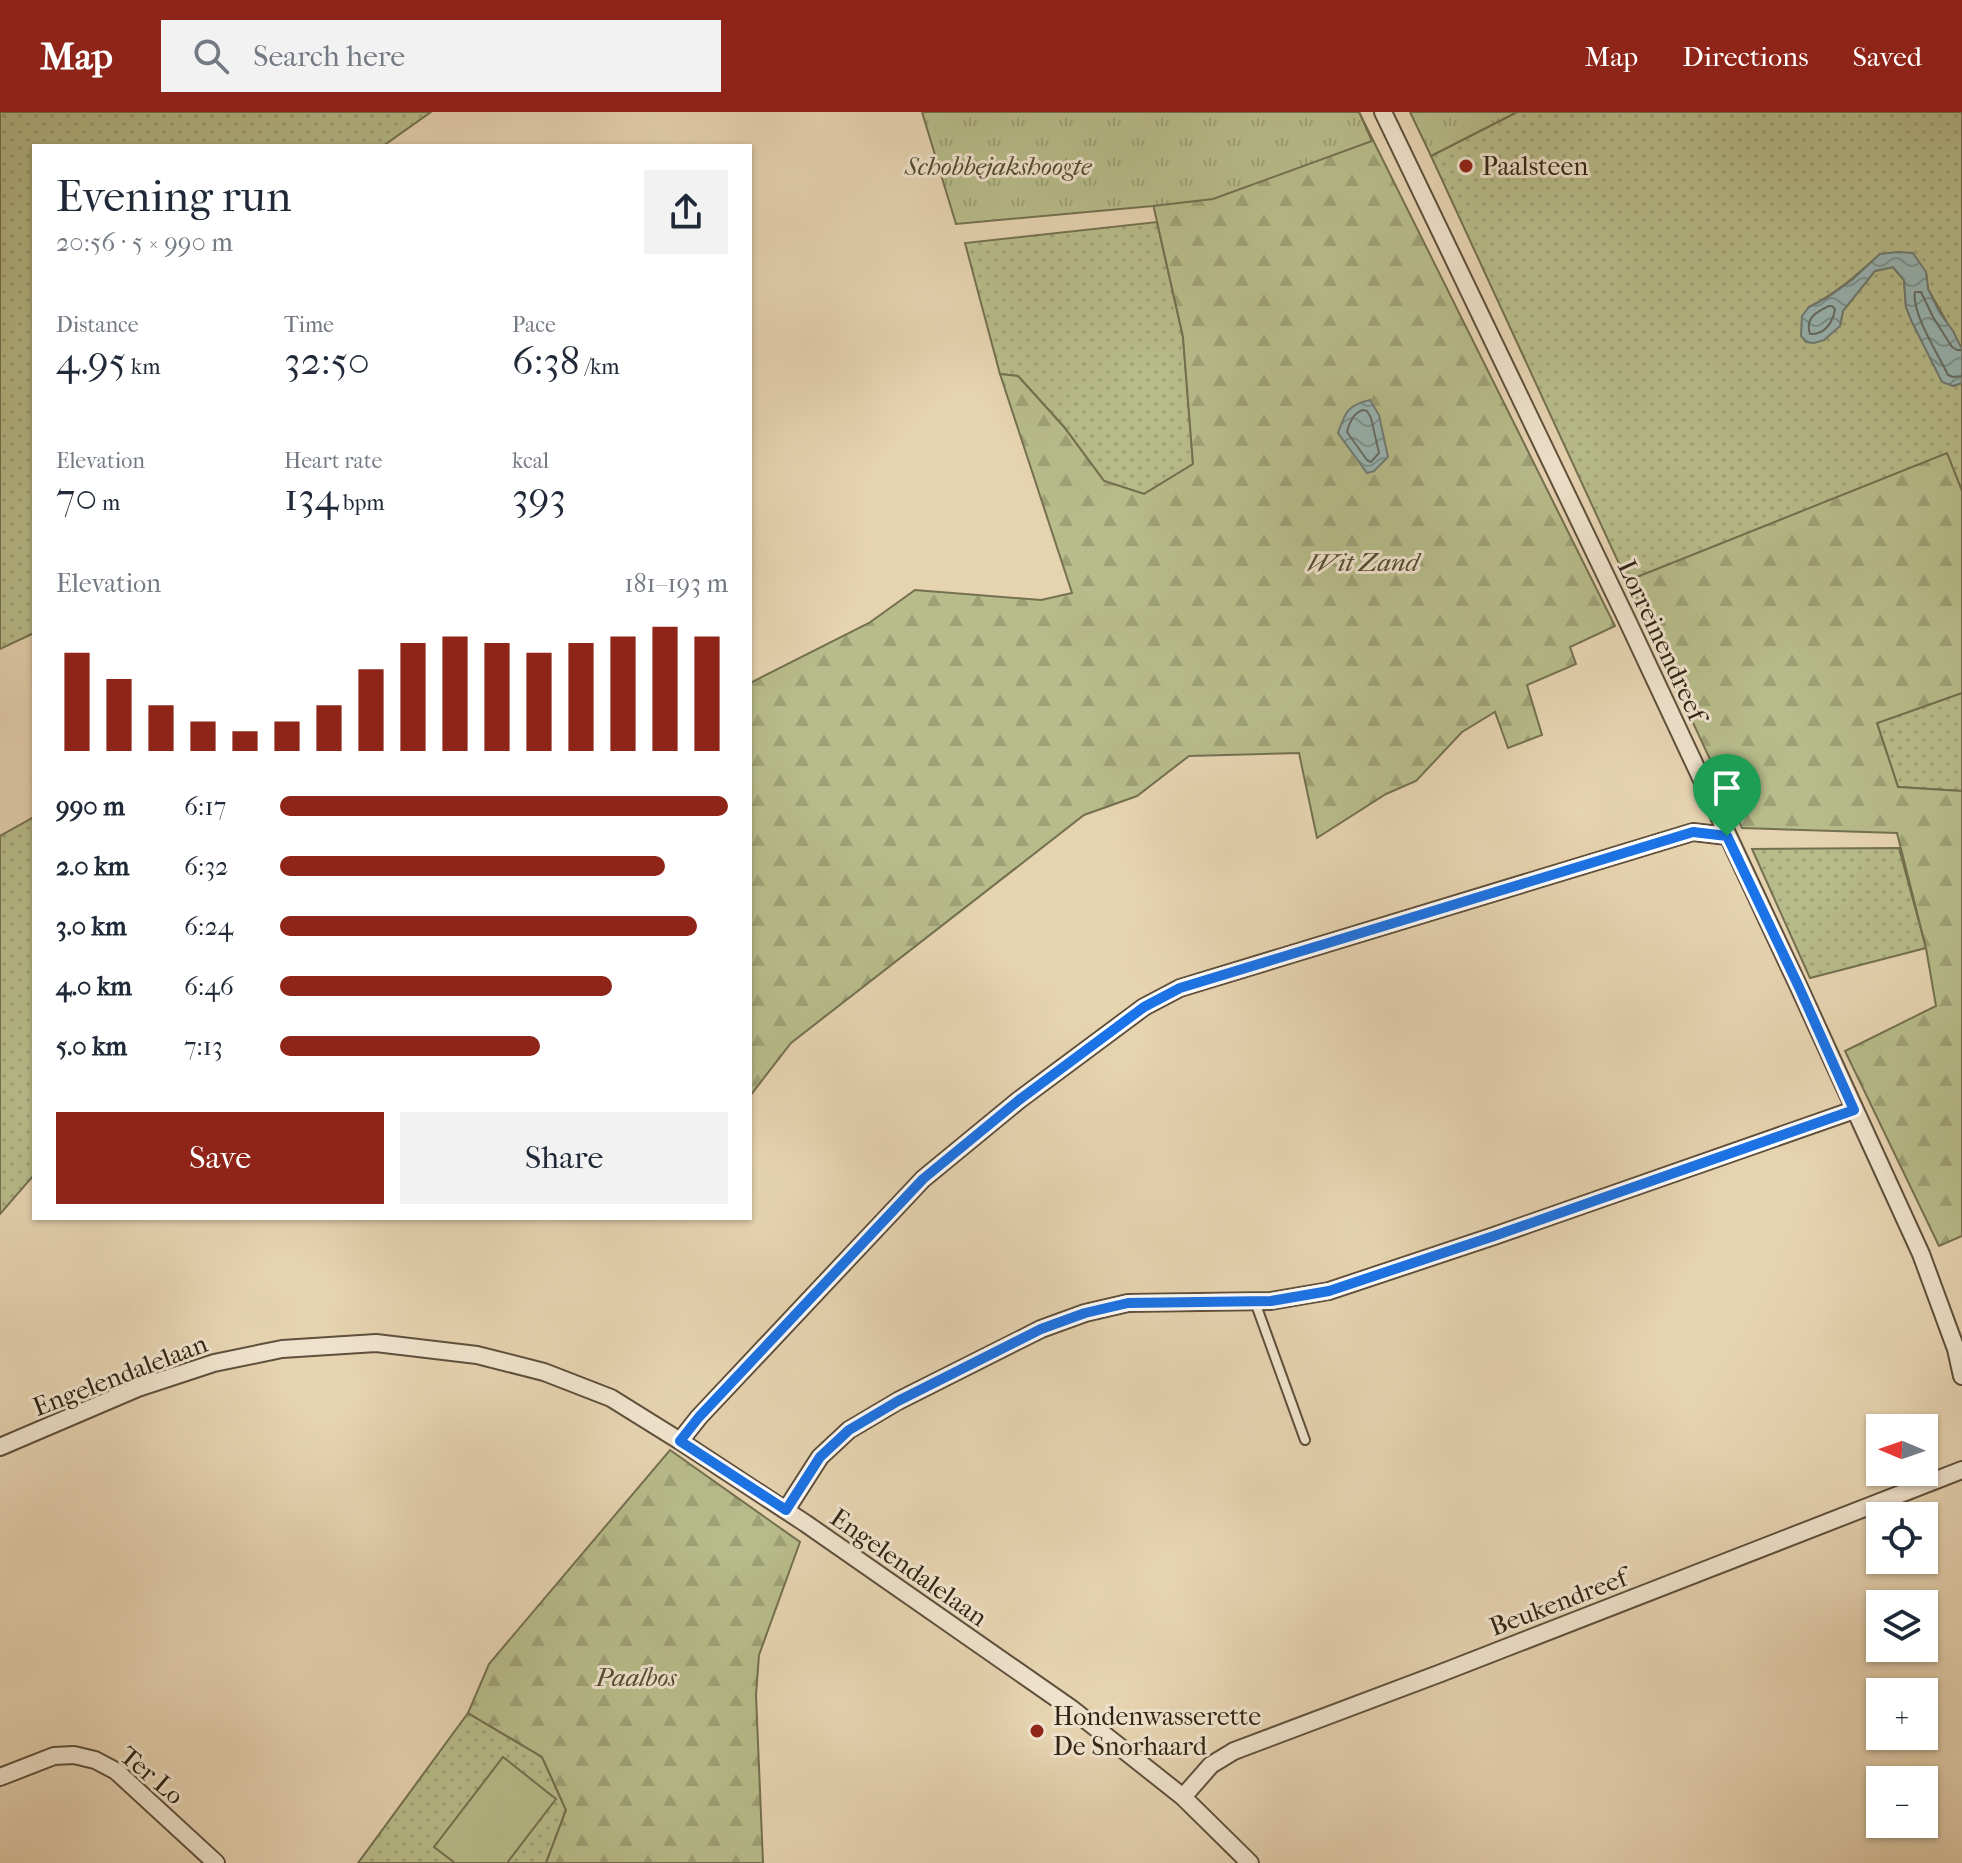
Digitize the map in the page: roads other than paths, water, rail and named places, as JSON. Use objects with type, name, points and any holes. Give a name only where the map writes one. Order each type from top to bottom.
[{"type":"street","name":"Lorreinendreef","points":[[1383,112],[1798,985],[1921,1254],[1956,1349],[1962,1376]]},
{"type":"street","points":[[680,1441],[923,1179],[1019,1100],[1144,1007],[1180,988],[1693,832],[1727,836]]},
{"type":"street","points":[[786,1510],[820,1457],[849,1430],[898,1401],[1041,1329],[1085,1313],[1128,1303],[1254,1301],[1329,1291],[1854,1110]]},
{"type":"street","name":"Engelendalelaan","points":[[0,1447],[138,1388],[214,1363],[282,1349],[376,1343],[477,1355],[544,1372],[611,1398],[786,1510],[1072,1709],[1183,1797],[1250,1863]]},
{"type":"street","name":"Beukendreef","points":[[1183,1797],[1211,1765],[1234,1751],[1962,1470]]},
{"type":"street","name":"Ter Lo","points":[[0,1777],[54,1756],[74,1755],[95,1760],[116,1771],[216,1863]]},
{"type":"lane","points":[[1254,1301],[1305,1440]]},
{"type":"water","points":[[1913,253],[1926,272],[1928,289],[1962,349],[1962,383],[1953,386],[1942,382],[1906,307],[1904,280],[1893,267],[1875,271],[1843,311],[1840,326],[1824,340],[1806,342],[1801,336],[1802,316],[1809,307],[1852,280],[1880,254]]},
{"type":"water","points":[[1370,400],[1379,415],[1388,457],[1374,471],[1367,473],[1338,433],[1348,411],[1356,404]]},
{"type":"place","name":"Paalsteen","points":[[1466,166]]},
{"type":"place","name":"Hondenwasserette De Snorhaard","points":[[1037,1731]]},
{"type":"park label","name":"Schobbejakshoogte","points":[[998,166]]},
{"type":"park label","name":"Wit Zand","points":[[1363,562]]},
{"type":"park label","name":"Paalbos","points":[[636,1677]]}]
